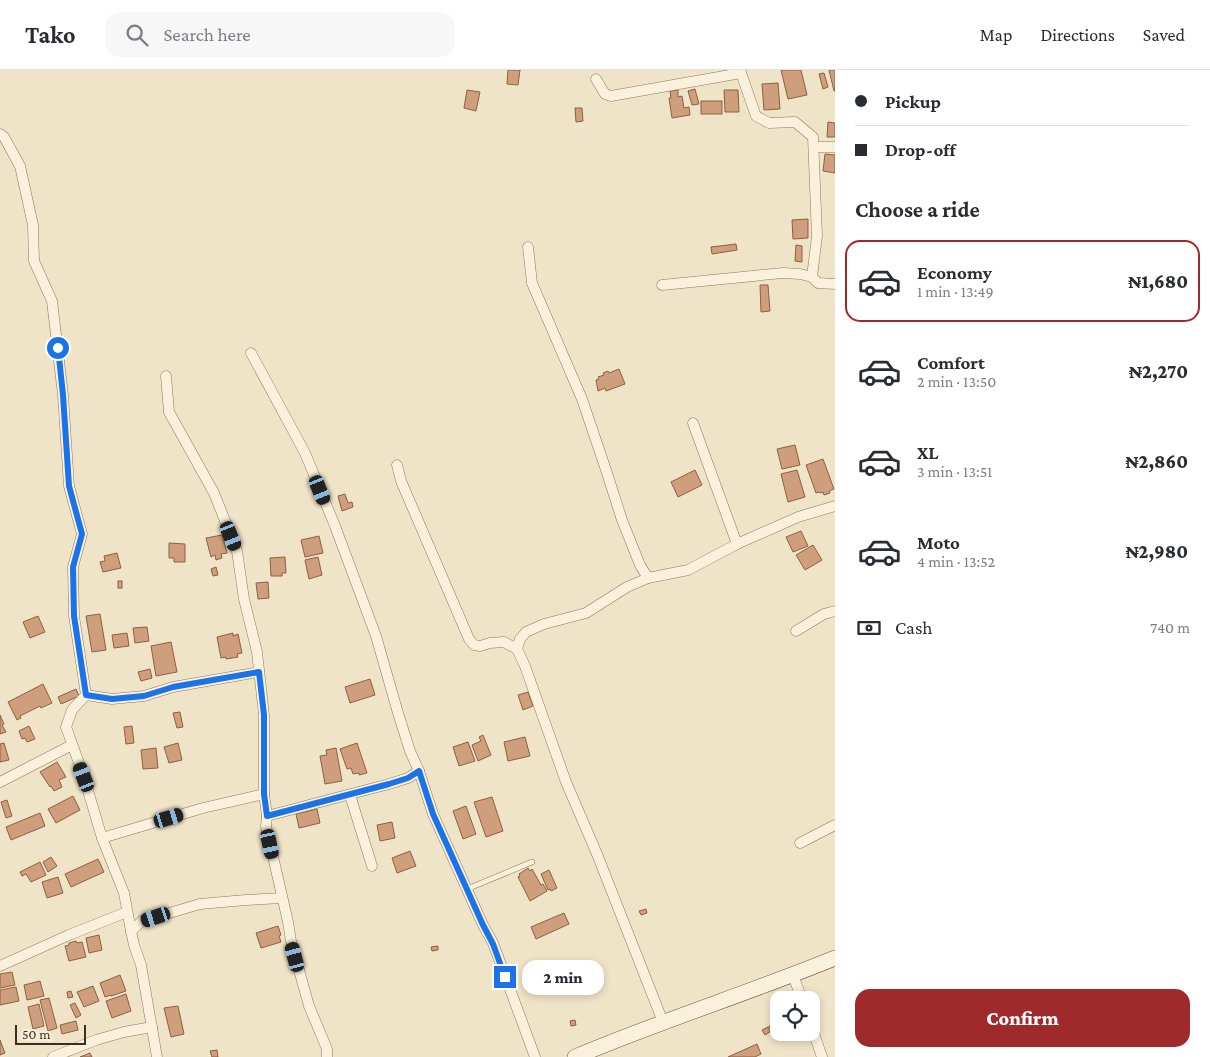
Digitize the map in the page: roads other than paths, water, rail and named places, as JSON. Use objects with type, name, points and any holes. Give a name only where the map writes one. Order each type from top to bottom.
[{"type":"main road","points":[[575,1057],[835,958]]},
{"type":"street","points":[[596,79],[604,94],[611,96],[740,71],[756,116],[769,123],[796,122],[813,137],[817,236],[812,277]]},
{"type":"street","points":[[0,134],[4,137],[20,166],[33,225],[34,261],[52,301],[63,395],[69,486],[82,534],[73,567],[74,616],[86,695]]},
{"type":"street","points":[[814,147],[835,147]]},
{"type":"street","points":[[528,247],[532,283],[582,399],[622,520],[640,565],[648,578]]},
{"type":"street","points":[[662,284],[784,273],[800,274],[812,277],[818,282],[835,284]]},
{"type":"street","points":[[251,353],[305,453],[335,526],[376,636],[410,751],[419,771],[433,814],[493,944],[535,1057]]},
{"type":"street","points":[[166,376],[169,412],[214,493],[237,551],[244,599],[257,652],[264,715],[266,826],[291,941],[309,1006],[327,1049],[327,1057]]},
{"type":"street","points":[[693,423],[737,544]]},
{"type":"street","points":[[397,465],[405,490],[469,640],[474,645],[480,646],[490,642],[504,642],[517,649],[525,666],[566,782],[597,854],[663,1022]]},
{"type":"street","points":[[517,649],[520,639],[526,632],[544,624],[586,613],[627,587],[648,578],[688,570],[737,544],[798,516],[835,506]]},
{"type":"street","points":[[796,631],[824,614],[835,611]]},
{"type":"street","points":[[86,695],[112,699],[144,696],[173,687],[259,672]]},
{"type":"street","points":[[86,695],[72,710],[66,727],[84,777],[102,838],[124,893],[134,945],[141,965],[157,1057]]},
{"type":"street","points":[[0,782],[72,745]]},
{"type":"street","points":[[267,816],[408,778],[419,771]]},
{"type":"street","points":[[102,838],[202,808],[264,794]]},
{"type":"street","points":[[350,795],[372,866]]},
{"type":"street","points":[[800,843],[835,825]]},
{"type":"street","points":[[131,931],[142,921],[200,904],[282,898]]},
{"type":"street","points":[[0,966],[68,935],[127,912]]},
{"type":"street","points":[[793,975],[799,991]]},
{"type":"street","points":[[54,1057],[96,1040],[152,1027]]},
{"type":"street","points":[[816,1041],[822,1057]]},
{"type":"lane","points":[[467,889],[532,862]]}]
